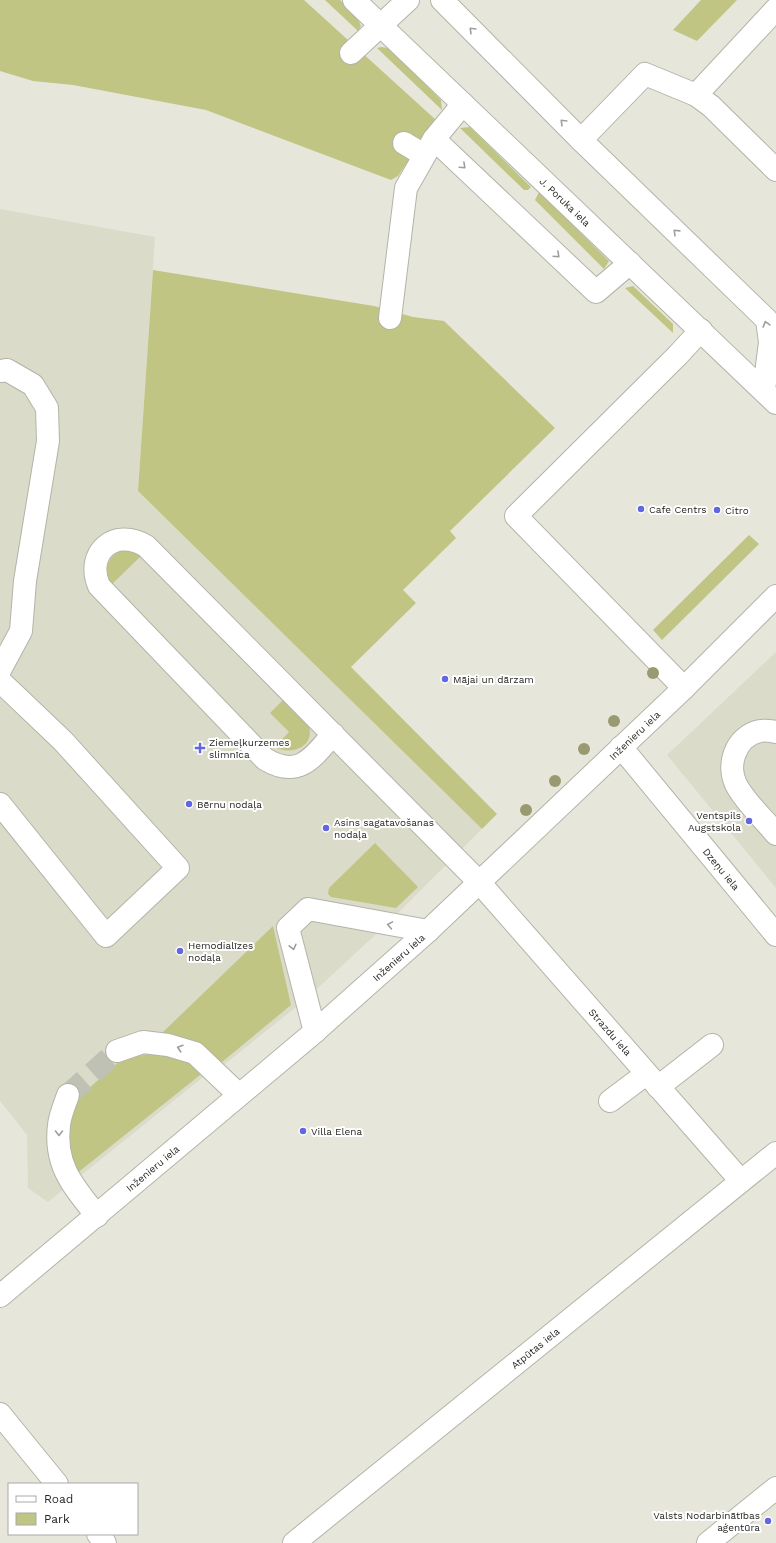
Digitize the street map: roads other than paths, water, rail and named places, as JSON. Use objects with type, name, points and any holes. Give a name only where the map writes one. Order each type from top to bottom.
[{"type":"street","name":"J. Poruka iela","points":[[354,0],[382,24],[463,104],[770,397]]},
{"type":"street","points":[[351,53],[408,0]]},
{"type":"street","points":[[442,0],[581,140],[767,320],[770,342],[770,397]]},
{"type":"street","points":[[696,95],[776,9]]},
{"type":"street","points":[[581,140],[645,74],[696,95],[710,106],[776,170]]},
{"type":"street","points":[[390,318],[406,188],[429,147],[463,104]]},
{"type":"street","points":[[404,143],[429,147],[596,292],[630,263]]},
{"type":"street","points":[[684,688],[516,516],[673,361],[701,330]]},
{"type":"street","points":[[0,371],[7,370],[33,385],[47,408],[48,441],[26,581],[21,631],[0,670]]},
{"type":"street","name":"Strazdu iela","points":[[333,734],[313,758],[300,766],[287,768],[277,766],[265,758],[99,586],[95,577],[94,566],[97,556],[103,548],[111,542],[129,539],[146,546],[333,734],[479,882],[741,1182]]},
{"type":"street","name":"Inženieru iela","points":[[0,1296],[315,1032],[428,931],[684,688],[776,596]]},
{"type":"street","points":[[0,681],[63,741],[178,868],[106,936],[0,804]]},
{"type":"street","points":[[776,732],[761,731],[749,735],[738,745],[733,760],[732,772],[738,788],[776,834]]},
{"type":"street","name":"Dzeņu iela","points":[[621,747],[776,935]]},
{"type":"street","points":[[315,1032],[288,928],[308,909],[428,931]]},
{"type":"street","points":[[117,1051],[143,1042],[168,1045],[194,1053],[239,1096]]},
{"type":"street","points":[[610,1101],[652,1081],[712,1045]]},
{"type":"street","points":[[68,1095],[59,1124],[59,1157],[71,1183],[96,1216]]},
{"type":"street","name":"Atpūtas iela","points":[[294,1543],[776,1153]]},
{"type":"street","points":[[0,1414],[56,1483]]},
{"type":"street","points":[[708,1543],[776,1488]]},
{"type":"street","points":[[99,1535],[105,1543]]},
{"type":"tunnel","points":[[68,1095],[117,1051]]},
{"type":"place","name":"Cafe Centrs","points":[[641,509]]},
{"type":"place","name":"Citro","points":[[717,510]]},
{"type":"place","name":"Mājai un dārzam","points":[[445,679]]},
{"type":"place","name":"Ziemeļkurzemes slimnīca","points":[[200,748]]},
{"type":"place","name":"Bērnu nodaļa","points":[[189,804]]},
{"type":"place","name":"Ventspils Augstskola","points":[[749,821]]},
{"type":"place","name":"Asins sagatavošanas nodaļa","points":[[326,828]]},
{"type":"place","name":"Hemodialīzes nodaļa","points":[[180,951]]},
{"type":"place","name":"Villa Elena","points":[[303,1131]]},
{"type":"place","name":"Valsts Nodarbinātības aģentūra","points":[[768,1521]]}]
